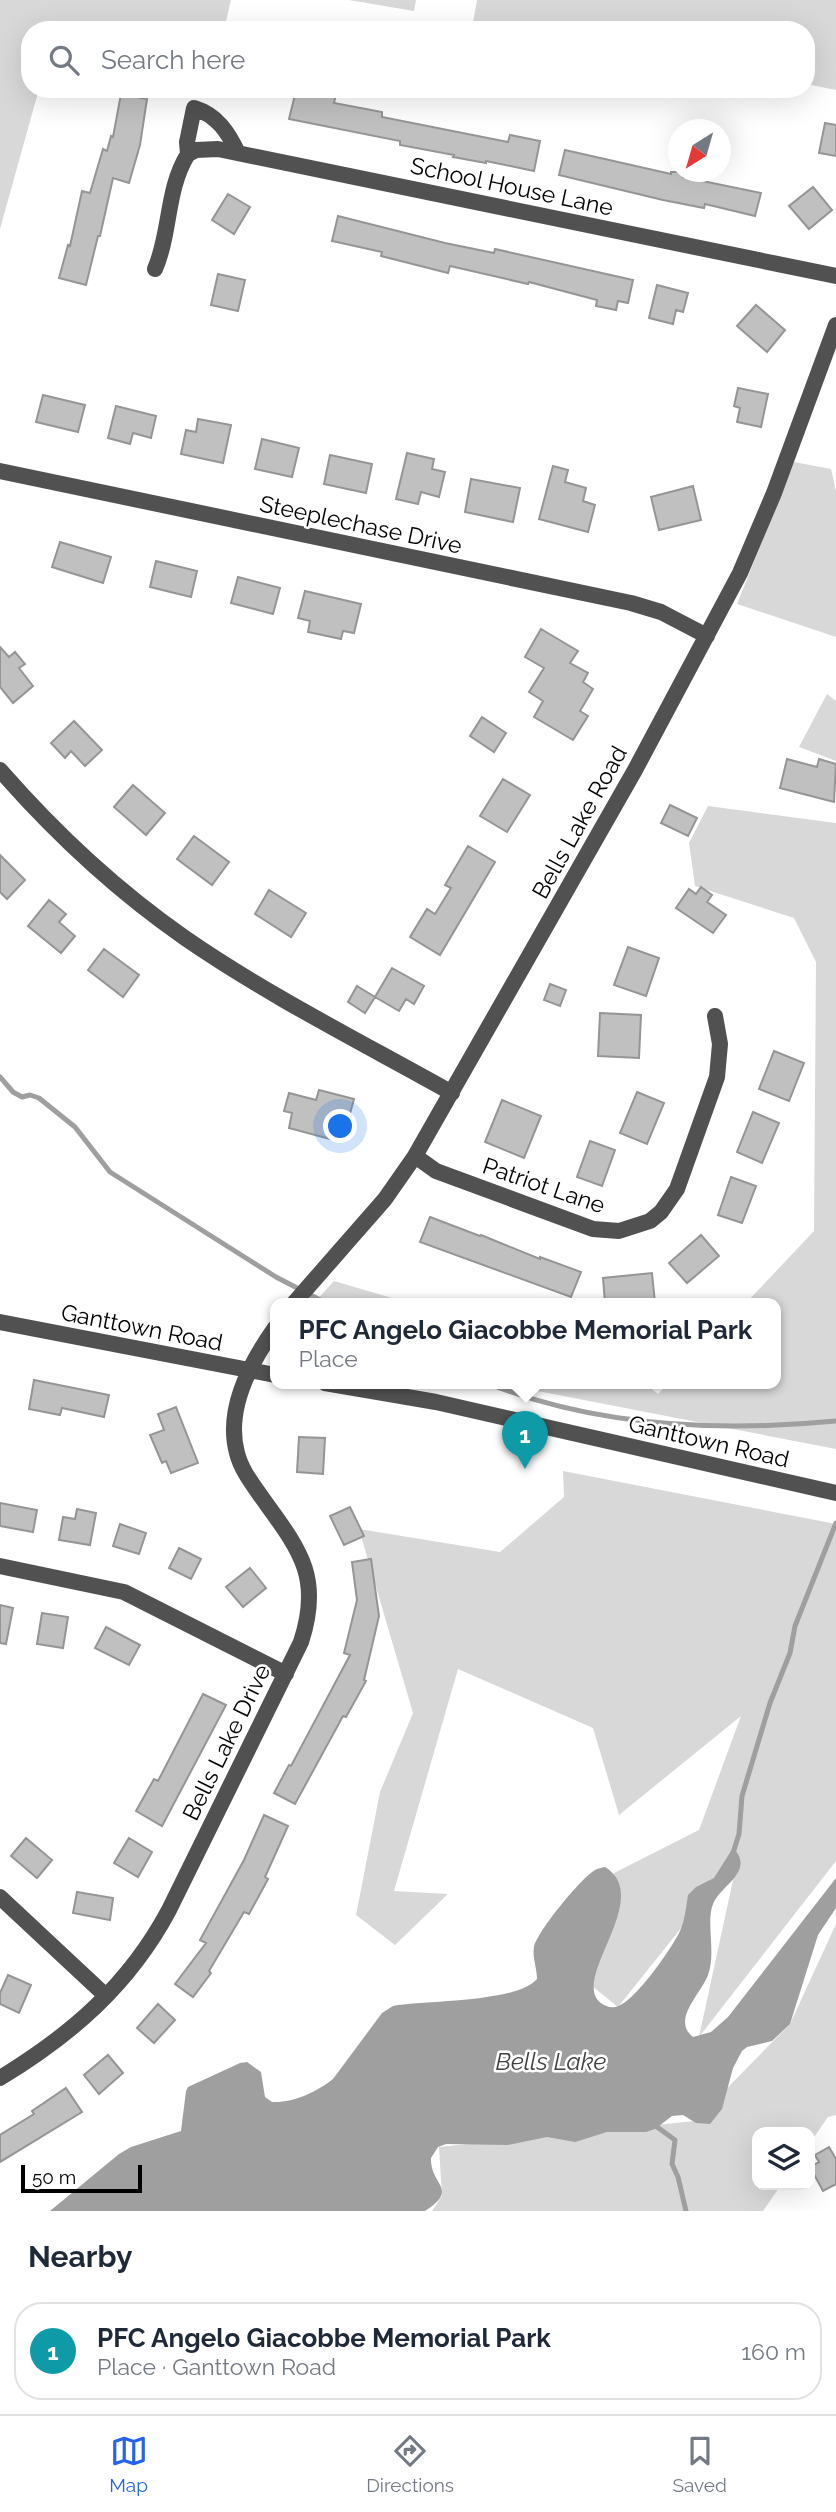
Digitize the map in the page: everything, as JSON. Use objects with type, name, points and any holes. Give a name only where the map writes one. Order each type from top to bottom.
[{"type":"street","points":[[155,269],[164,245],[178,174],[186,158],[194,108],[215,118],[231,138],[238,153]]},
{"type":"street","name":"School House Lane","points":[[186,158],[206,149],[238,153],[836,276]]},
{"type":"street","name":"Bells Lake Road","points":[[299,1298],[385,1199],[415,1157],[635,771],[707,636],[755,538],[836,325]]},
{"type":"street","name":"Steeplechase Drive","points":[[0,471],[631,603],[661,612],[707,636]]},
{"type":"street","points":[[0,770],[75,849],[133,899],[187,939],[266,989],[452,1093]]},
{"type":"street","name":"Patriot Lane","points":[[415,1157],[436,1171],[593,1229],[619,1231],[650,1222],[669,1201],[683,1176],[717,1077],[720,1044],[715,1016]]},
{"type":"street","name":"Ganttown Road","points":[[0,1322],[270,1374]]},
{"type":"street","points":[[248,1371],[270,1336]]},
{"type":"street","name":"Bells Lake Drive","points":[[0,2078],[63,2037],[131,1970],[158,1931],[286,1674],[308,1620],[309,1581],[304,1564],[291,1538],[242,1468],[236,1452],[234,1431],[239,1398],[248,1371]]},
{"type":"street","name":"Ganttown Road","points":[[360,1389],[436,1402],[835,1493]]},
{"type":"street","points":[[0,1566],[124,1592],[286,1674]]},
{"type":"street","points":[[0,1897],[106,1996]]},
{"type":"shaded area","points":[[0,0],[231,0],[226,21],[21,21],[21,98],[36,98],[0,229]]},
{"type":"shaded area","points":[[349,0],[416,0],[414,11]]},
{"type":"shaded area","points":[[477,0],[836,0],[836,90],[815,86],[815,21],[473,21]]},
{"type":"shaded area","points":[[794,462],[831,469],[836,491],[836,637],[737,604]]},
{"type":"shaded area","points":[[827,694],[836,701],[836,761],[799,747]]},
{"type":"shaded area","points":[[708,806],[836,823],[836,1449],[527,1389],[652,1389],[658,1394],[663,1389],[781,1389],[781,1298],[751,1298],[814,1231],[816,962],[794,918],[695,886],[689,843]]},
{"type":"shaded area","points":[[334,1281],[392,1298],[319,1298]]},
{"type":"shaded area","points":[[563,1471],[836,1524],[836,1861],[699,2037],[738,1857],[618,2007],[592,1986],[614,1873],[699,1830],[741,1716],[619,1815],[593,1728],[458,1669],[394,1891],[448,1894],[395,1945],[356,1915],[380,1792],[413,1713],[359,1529],[500,1552],[564,1497]]},
{"type":"shaded area","points":[[836,1924],[836,2115],[828,2117],[815,2136],[815,2127],[752,2127],[752,2190],[778,2190],[763,2211],[432,2211],[442,2196],[439,2147],[695,2121],[790,2024]]},
{"type":"water","name":"Bells Lake","points":[[731,1851],[736,1851],[740,1858],[739,1871],[719,1894],[712,1907],[708,1975],[686,2015],[687,2030],[693,2037],[711,2032],[728,2017],[836,1878],[836,1908],[818,1935],[790,2024],[772,2041],[747,2047],[742,2051],[733,2068],[722,2109],[710,2124],[696,2123],[683,2115],[672,2116],[655,2129],[646,2132],[607,2132],[575,2142],[547,2137],[508,2145],[446,2144],[438,2147],[431,2158],[441,2186],[441,2197],[425,2211],[50,2211],[119,2154],[131,2147],[181,2131],[188,2087],[247,2062],[261,2072],[265,2097],[272,2102],[296,2099],[333,2079],[382,2013],[393,2006],[491,1997],[526,1987],[537,1979],[534,1947],[543,1930],[580,1883],[595,1870],[605,1867],[618,1881],[621,1898],[617,1917],[595,1976],[594,1992],[606,2006],[623,2004],[651,1975],[676,1939],[683,1922],[688,1895],[696,1887],[714,1878]]},
{"type":"building","points":[[120,98],[147,99],[140,145],[129,183],[113,178],[86,285],[59,278],[68,245],[70,246],[82,191],[90,193],[103,149],[107,151],[111,136],[113,137]]},
{"type":"building","points":[[294,98],[335,98],[334,103],[382,112],[382,117],[508,142],[510,135],[540,141],[534,171],[453,157],[454,155],[400,145],[400,141],[289,119]]},
{"type":"building","points":[[825,123],[836,125],[836,156],[819,153]]},
{"type":"building","points":[[565,150],[668,173],[668,182],[707,182],[761,193],[755,216],[705,204],[704,208],[663,200],[559,175]]},
{"type":"building","points":[[813,187],[832,210],[809,229],[789,206]]},
{"type":"building","points":[[228,194],[250,207],[234,234],[212,220]]},
{"type":"building","points":[[338,216],[445,243],[494,253],[495,249],[633,280],[628,303],[618,301],[616,310],[596,306],[597,300],[529,282],[528,284],[450,266],[448,273],[381,256],[382,252],[332,241]]},
{"type":"building","points":[[218,274],[245,280],[238,311],[211,305]]},
{"type":"building","points":[[657,285],[688,293],[683,312],[676,310],[673,324],[649,318]]},
{"type":"building","points":[[756,305],[785,330],[767,352],[737,326]]},
{"type":"building","points":[[738,388],[768,394],[761,427],[737,422],[740,408],[734,406]]},
{"type":"building","points":[[43,395],[85,405],[78,432],[36,422]]},
{"type":"building","points":[[116,406],[156,416],[151,438],[133,433],[130,444],[108,438]]},
{"type":"building","points":[[198,419],[231,425],[223,463],[181,454],[186,430],[196,432]]},
{"type":"building","points":[[262,439],[299,448],[292,477],[255,469]]},
{"type":"building","points":[[407,453],[434,459],[432,469],[445,472],[439,497],[421,492],[418,504],[396,499]]},
{"type":"building","points":[[330,455],[372,464],[366,493],[324,484]]},
{"type":"building","points":[[553,466],[568,470],[565,482],[586,488],[583,501],[595,505],[588,532],[539,519]]},
{"type":"building","points":[[471,479],[520,488],[513,522],[465,512]]},
{"type":"building","points":[[693,486],[701,520],[659,530],[651,497]]},
{"type":"building","points":[[60,542],[111,557],[103,583],[52,567]]},
{"type":"building","points":[[156,561],[197,571],[191,597],[150,587]]},
{"type":"building","points":[[238,577],[280,588],[273,614],[231,603]]},
{"type":"building","points":[[305,591],[361,604],[354,633],[343,631],[341,639],[308,632],[310,621],[298,618]]},
{"type":"building","points":[[541,629],[578,651],[570,663],[588,673],[583,682],[593,689],[580,711],[588,716],[573,740],[534,717],[543,701],[529,692],[544,668],[525,657]]},
{"type":"building","points":[[0,647],[9,657],[15,652],[25,664],[19,668],[33,686],[13,703],[0,687]]},
{"type":"building","points":[[482,717],[506,733],[494,752],[470,736]]},
{"type":"building","points":[[74,721],[102,750],[85,766],[71,751],[65,758],[51,743]]},
{"type":"building","points":[[787,759],[817,767],[819,759],[836,764],[834,802],[780,788]]},
{"type":"building","points":[[503,779],[530,795],[507,832],[480,816]]},
{"type":"building","points":[[133,785],[165,813],[146,835],[114,807]]},
{"type":"building","points":[[670,805],[697,818],[688,836],[661,823]]},
{"type":"building","points":[[194,836],[229,862],[212,885],[177,859]]},
{"type":"building","points":[[468,846],[495,862],[440,955],[410,937],[427,909],[435,914],[451,888],[445,885]]},
{"type":"building","points":[[0,855],[25,880],[7,899],[0,892]]},
{"type":"building","points":[[701,887],[712,895],[707,902],[726,915],[713,933],[676,908],[689,889],[696,894]]},
{"type":"building","points":[[269,890],[306,913],[291,937],[255,914]]},
{"type":"building","points":[[49,900],[66,914],[59,922],[75,936],[61,953],[28,926]]},
{"type":"building","points":[[628,947],[659,958],[646,996],[614,985]]},
{"type":"building","points":[[104,949],[139,975],[123,997],[88,970]]},
{"type":"building","points":[[392,968],[424,986],[414,1004],[406,999],[399,1011],[375,997]]},
{"type":"building","points":[[550,984],[566,990],[560,1006],[544,1000]]},
{"type":"building","points":[[357,986],[375,997],[365,1013],[348,1002]]},
{"type":"building","points":[[600,1013],[641,1015],[639,1058],[598,1056]]},
{"type":"building","points":[[774,1051],[804,1063],[789,1101],[759,1089]]},
{"type":"building","points":[[319,1090],[354,1099],[348,1121],[335,1118],[330,1139],[289,1128],[292,1113],[284,1111],[289,1093],[316,1100]]},
{"type":"building","points":[[637,1092],[664,1103],[647,1144],[620,1133]]},
{"type":"building","points":[[502,1100],[541,1116],[524,1158],[485,1142]]},
{"type":"building","points":[[753,1112],[779,1123],[762,1163],[737,1152]]},
{"type":"building","points":[[590,1141],[615,1150],[602,1186],[577,1177]]},
{"type":"building","points":[[731,1177],[756,1186],[742,1223],[718,1215]]},
{"type":"building","points":[[430,1217],[581,1272],[571,1297],[420,1242]]},
{"type":"building","points":[[701,1235],[719,1256],[687,1283],[669,1263]]},
{"type":"building","points":[[652,1273],[654,1298],[605,1298],[603,1278]]},
{"type":"building","points":[[34,1380],[109,1395],[104,1417],[62,1408],[60,1415],[29,1409]]},
{"type":"building","points":[[176,1407],[198,1463],[171,1473],[166,1461],[162,1463],[150,1435],[164,1430],[158,1414]]},
{"type":"building","points":[[299,1437],[325,1438],[323,1474],[297,1472]]},
{"type":"building","points":[[0,1503],[37,1510],[33,1532],[0,1526]]},
{"type":"building","points":[[350,1507],[364,1536],[344,1545],[330,1516]]},
{"type":"building","points":[[77,1509],[96,1513],[90,1545],[59,1540],[63,1517],[75,1519]]},
{"type":"building","points":[[120,1524],[146,1533],[139,1554],[113,1546]]},
{"type":"building","points":[[179,1548],[201,1559],[191,1579],[169,1568]]},
{"type":"building","points":[[371,1559],[379,1616],[364,1680],[366,1681],[346,1717],[343,1716],[295,1804],[274,1793],[350,1655],[344,1653],[357,1600],[352,1562]]},
{"type":"building","points":[[250,1568],[266,1588],[243,1607],[226,1587]]},
{"type":"building","points":[[0,1605],[13,1608],[6,1644],[0,1643]]},
{"type":"building","points":[[42,1613],[68,1617],[63,1648],[37,1644]]},
{"type":"building","points":[[106,1627],[140,1645],[129,1665],[95,1648]]},
{"type":"building","points":[[203,1694],[226,1705],[162,1826],[136,1811],[154,1779],[158,1781]]},
{"type":"building","points":[[264,1815],[288,1826],[265,1877],[268,1879],[249,1914],[244,1912],[209,1971],[211,1973],[193,1997],[175,1984],[206,1943],[200,1940],[244,1860]]},
{"type":"building","points":[[26,1838],[52,1860],[37,1878],[11,1856]]},
{"type":"building","points":[[129,1838],[152,1852],[138,1877],[114,1863]]},
{"type":"building","points":[[77,1892],[113,1898],[110,1920],[73,1913]]},
{"type":"building","points":[[8,1975],[31,1985],[19,2013],[0,2004],[0,1993]]},
{"type":"building","points":[[158,2004],[175,2020],[154,2043],[137,2028]]},
{"type":"building","points":[[108,2055],[123,2073],[99,2094],[84,2075]]},
{"type":"building","points":[[66,2088],[82,2112],[0,2162],[0,2135],[34,2114],[32,2111]]},
{"type":"building","points":[[829,2147],[836,2159],[836,2184],[823,2191],[815,2176],[815,2164],[819,2162],[815,2155]]},
{"type":"waterway","points":[[0,1077],[13,1092],[22,1097],[30,1095],[39,1098],[75,1127],[110,1172],[276,1277],[316,1298]]},
{"type":"waterway","points":[[504,1389],[571,1409],[659,1423],[748,1426],[836,1421]]},
{"type":"waterway","points":[[732,1856],[739,1834],[742,1796],[770,1703],[790,1653],[795,1626],[836,1523]]},
{"type":"waterway","points":[[653,2124],[675,2140],[672,2164],[686,2211]]},
{"type":"place","name":"PFC Angelo Giacobbe Memorial Park","points":[[525,1469]]}]
